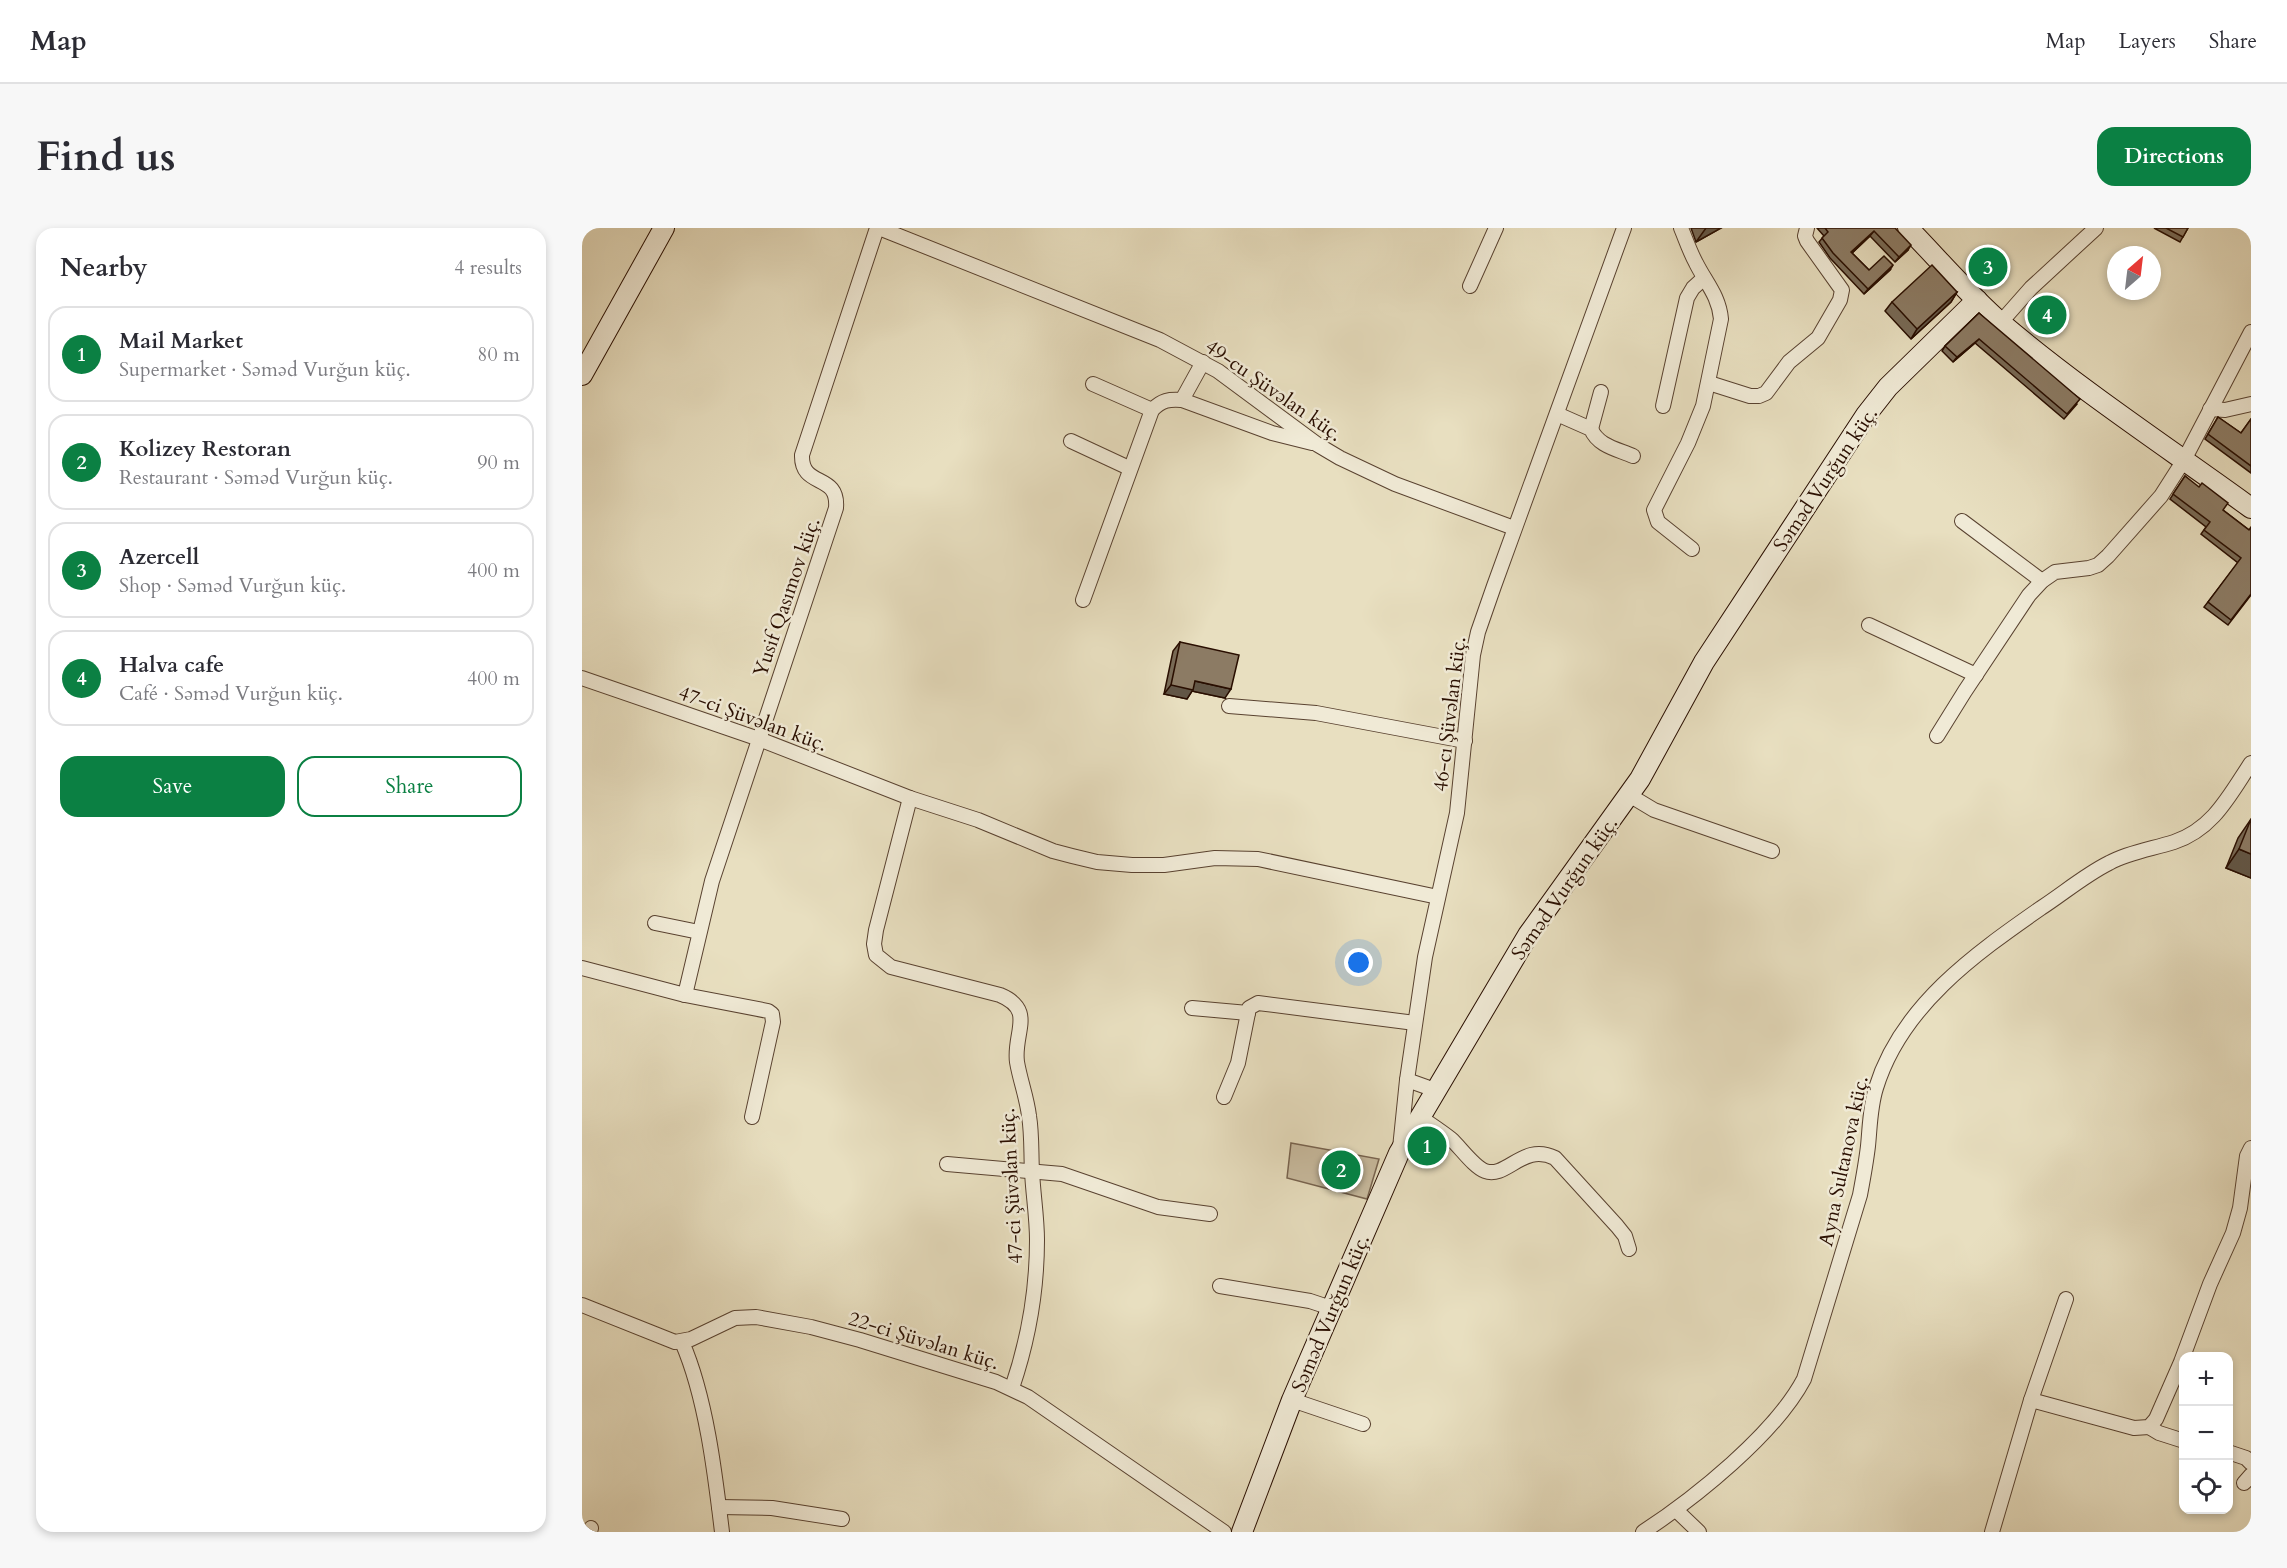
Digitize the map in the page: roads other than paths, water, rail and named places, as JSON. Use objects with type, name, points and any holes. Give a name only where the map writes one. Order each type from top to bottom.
[{"type":"street","points":[[582,375],[664,228]]},
{"type":"street","name":"49-cu Şüvəlan küç.","points":[[878,228],[1160,340],[1203,362],[1281,416],[1318,445],[1340,458],[1386,481],[1514,528]]},
{"type":"street","name":"Yusif Qasımov küç.","points":[[685,995],[712,882],[836,508],[837,498],[833,489],[805,471],[802,455],[878,228]]},
{"type":"street","points":[[1470,286],[1496,228]]},
{"type":"street","name":"46-cı Şüvəlan küç.","points":[[1399,1154],[1425,957],[1453,832],[1466,741],[1475,643],[1514,528],[1624,228]]},
{"type":"street","points":[[1681,228],[1704,278],[1716,295],[1720,312],[1709,383],[1697,424],[1654,510],[1658,522],[1692,549]]},
{"type":"street","points":[[1709,383],[1750,396],[1759,396],[1773,387],[1795,355],[1818,338],[1840,300],[1842,290],[1807,241],[1805,236],[1807,228]]},
{"type":"street","points":[[1908,228],[2001,322],[2106,404],[2251,508]]},
{"type":"street","points":[[2001,322],[2031,288],[2096,228]]},
{"type":"street","points":[[1663,406],[1687,298],[1704,278]]},
{"type":"street","name":"Səməd Vurğun küç.","points":[[1242,1532],[1292,1400],[1331,1308],[1399,1154],[1435,1090],[1528,935],[1629,795],[1647,767],[1704,662],[1866,415],[1888,387],[1977,300]]},
{"type":"street","points":[[1937,736],[2029,595],[2042,581],[2055,572],[2098,565],[2161,496],[2184,460],[2251,332]]},
{"type":"street","points":[[1182,400],[1203,362]]},
{"type":"street","points":[[1094,384],[1152,410]]},
{"type":"street","points":[[1601,393],[1591,429],[1594,437],[1600,442],[1633,456]]},
{"type":"street","points":[[1083,600],[1152,410],[1159,403],[1168,399],[1182,400],[1272,433],[1318,445]]},
{"type":"street","points":[[2210,409],[2225,410],[2251,404]]},
{"type":"street","points":[[1557,414],[1591,429]]},
{"type":"street","points":[[1071,441],[1130,468]]},
{"type":"street","points":[[1962,521],[2042,581]]},
{"type":"street","points":[[1869,625],[1976,675]]},
{"type":"street","name":"47-ci Şüvəlan küç.","points":[[582,678],[759,739],[910,798],[1007,831],[1053,851],[1097,861],[1164,866],[1215,858],[1258,859],[1438,897]]},
{"type":"street","points":[[1229,706],[1316,713],[1466,741]]},
{"type":"street","name":"Ayna Sultanova küç.","points":[[1642,1532],[1676,1510],[1756,1439],[1792,1400],[1804,1379],[1860,1195],[1866,1167],[1870,1116],[1876,1086],[1897,1039],[1906,1025],[1943,985],[1988,946],[2096,870],[2121,857],[2175,842],[2198,831],[2210,822],[2251,763]]},
{"type":"street","points":[[1629,795],[1654,810],[1772,851]]},
{"type":"street","name":"47-ci Şüvəlan küç.","points":[[910,798],[876,930],[874,945],[876,955],[891,967],[1012,1000],[1019,1008],[1021,1017],[1016,1055],[1029,1114],[1037,1239],[1035,1282],[1024,1344],[1012,1388]]},
{"type":"street","points":[[655,922],[699,932]]},
{"type":"street","points":[[582,968],[685,995],[768,1011],[772,1014],[773,1022],[752,1117]]},
{"type":"street","points":[[1224,1097],[1238,1063],[1249,1008],[1258,1003],[1415,1023]]},
{"type":"street","points":[[1192,1008],[1248,1013]]},
{"type":"street","points":[[1407,1080],[1435,1090]]},
{"type":"street","points":[[1420,1117],[1451,1139],[1484,1171],[1492,1172],[1504,1168],[1535,1152],[1545,1153],[1555,1158],[1617,1226],[1625,1236],[1629,1249]]},
{"type":"street","points":[[2149,1427],[2156,1419],[2233,1233],[2240,1208],[2247,1156],[2251,1148]]},
{"type":"street","points":[[947,1164],[1062,1174],[1158,1207],[1210,1214]]},
{"type":"street","points":[[1220,1286],[1310,1301],[1331,1308]]},
{"type":"street","points":[[1997,1530],[2031,1400],[2066,1299]]},
{"type":"street","points":[[582,1305],[668,1341],[682,1342],[697,1388],[722,1532]]},
{"type":"street","name":"22-ci Şüvəlan küç.","points":[[682,1342],[735,1318],[756,1317],[831,1332],[1012,1388],[1036,1402],[1224,1532]]},
{"type":"street","points":[[1292,1400],[1363,1424]]},
{"type":"street","points":[[2031,1400],[2134,1428],[2149,1427],[2179,1439]]},
{"type":"street","points":[[2233,1453],[2246,1458],[2251,1463]]},
{"type":"street","points":[[719,1507],[772,1508],[842,1519]]},
{"type":"street","points":[[1676,1510],[1699,1532]]},
{"type":"place","name":"Azercell","points":[[1988,267]]},
{"type":"place","name":"Halva cafe","points":[[2047,315]]},
{"type":"place","name":"Mail Market","points":[[1427,1146]]},
{"type":"place","name":"Kolizey Restoran","points":[[1341,1170]]}]
